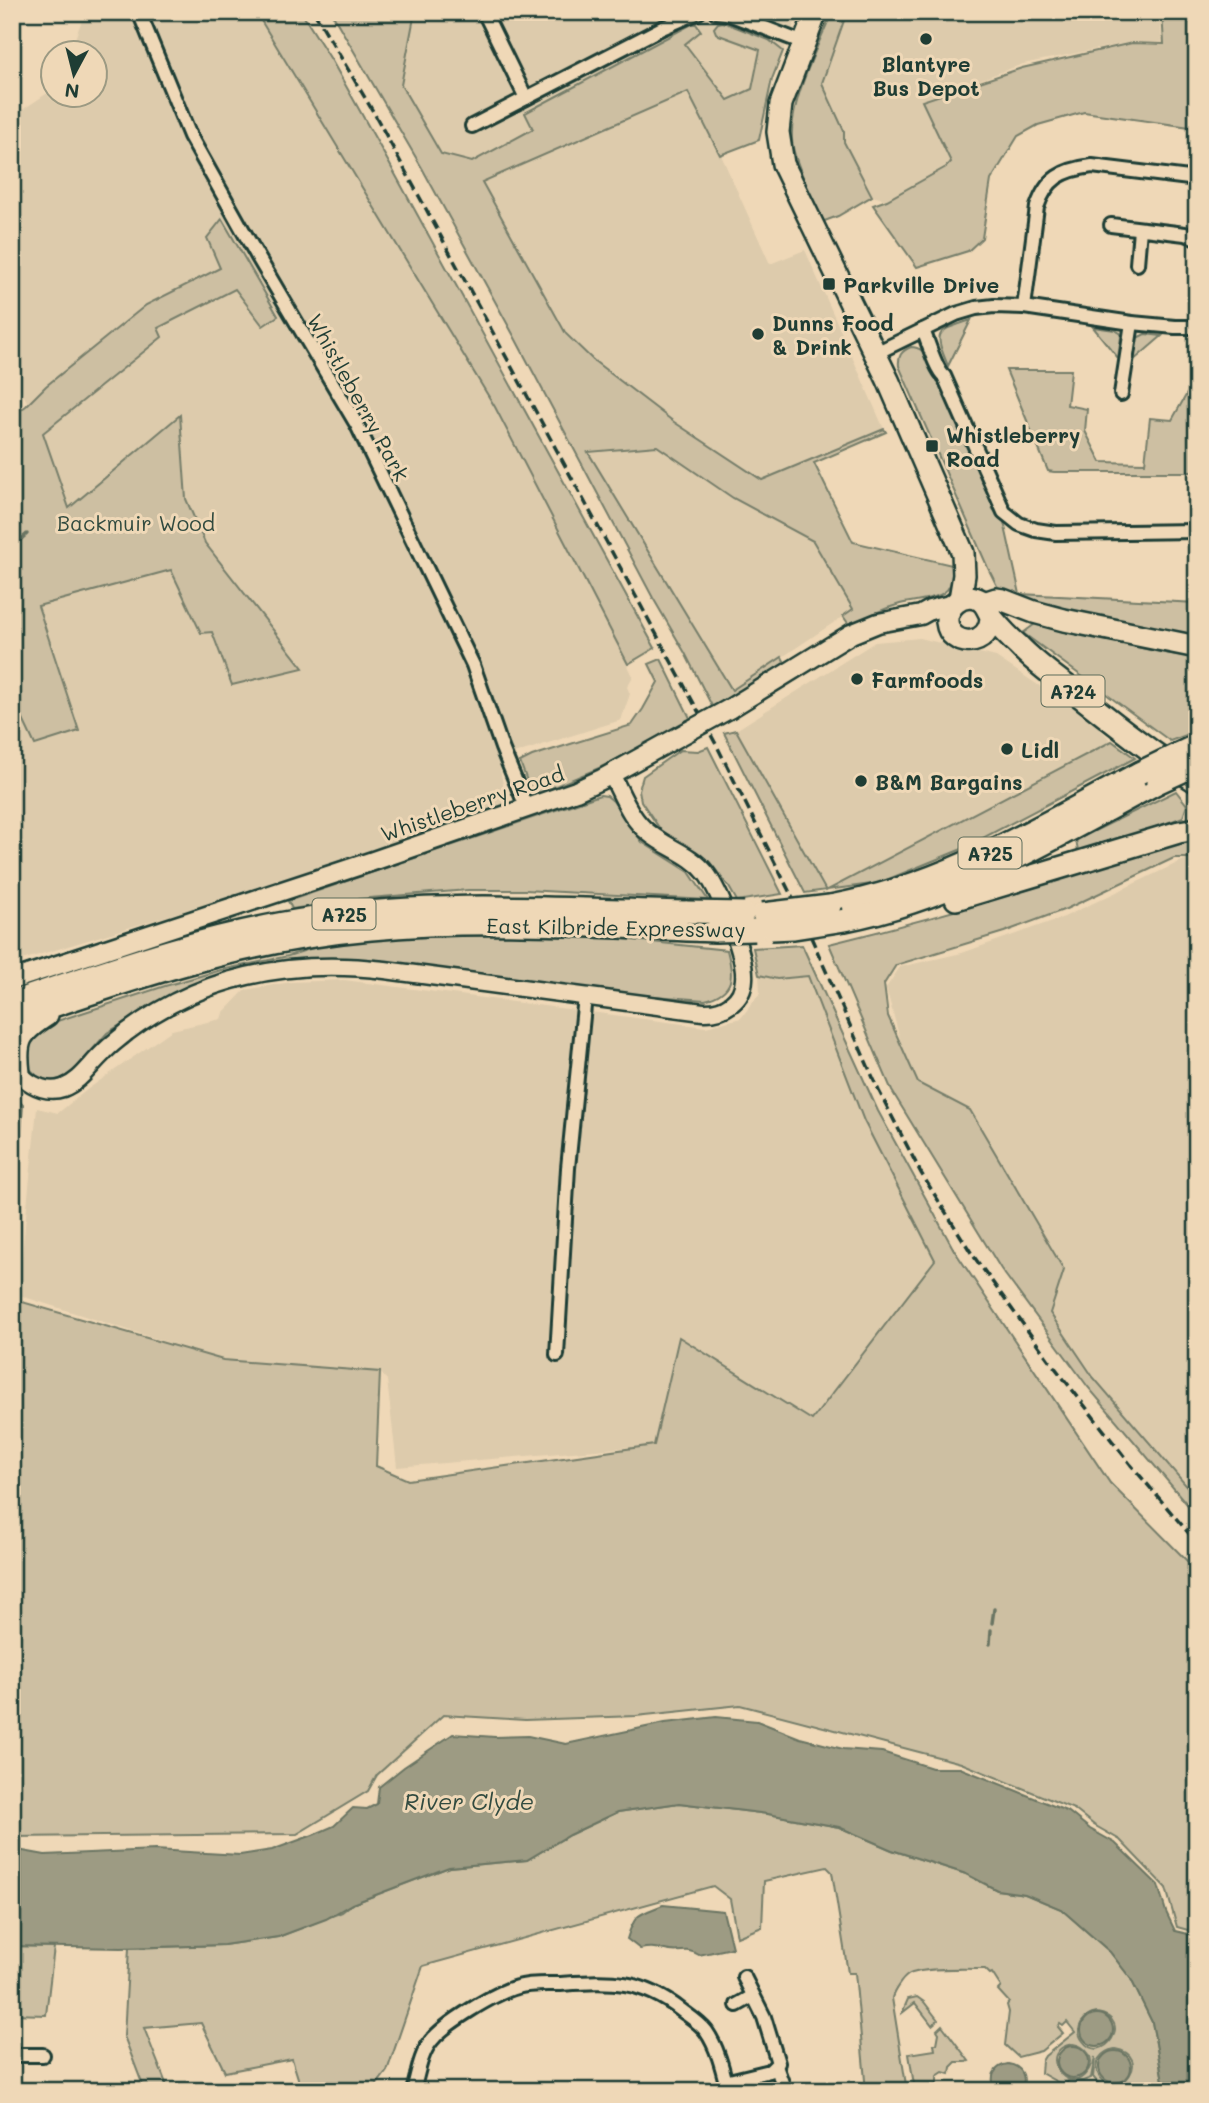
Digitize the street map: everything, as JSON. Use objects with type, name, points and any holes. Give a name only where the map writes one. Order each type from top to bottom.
[{"type":"main road","points":[[816,12],[781,104],[778,132],[780,153],[787,173],[876,353],[963,553],[970,560],[982,588],[973,604]]},
{"type":"main road","points":[[949,628],[947,615],[973,604],[996,599],[1064,620],[1197,647]]},
{"type":"main road","name":"Whistleberry Road","points":[[12,980],[576,791],[689,732],[851,634],[878,623],[921,615],[930,610],[973,604]]},
{"type":"main road","points":[[973,604],[990,627],[979,639]]},
{"type":"main road","name":"A724","points":[[973,604],[1017,645],[1130,737],[1193,762]]},
{"type":"main road","points":[[921,615],[949,628],[965,641],[979,639],[1017,645]]},
{"type":"main road","name":"East Kilbride Expressway","points":[[12,1002],[137,959],[240,932],[314,918],[410,908],[472,906],[687,912],[793,928],[837,913],[869,916],[932,896],[982,875],[1148,778],[1193,762]]},
{"type":"main road","name":"A725","points":[[837,913],[958,868],[1148,778]]},
{"type":"main road","name":"A725","points":[[869,916],[916,912],[1188,830],[1197,817]]},
{"type":"main road","name":"East Kilbride Expressway","points":[[12,1020],[162,969],[217,954],[359,930],[401,926],[492,924],[715,931],[758,922]]},
{"type":"main road","points":[[18,1072],[17,1050],[20,1037],[60,1003]]},
{"type":"street","name":"Whistleberry Park","points":[[139,12],[191,136],[258,259],[357,425],[473,665],[527,809]]},
{"type":"street","points":[[484,12],[526,98]]},
{"type":"street","points":[[472,126],[662,28],[699,12]]},
{"type":"street","points":[[716,12],[726,13],[804,43]]},
{"type":"street","points":[[1024,307],[1037,207],[1041,194],[1060,174],[1075,168],[1092,166],[1197,179]]},
{"type":"street","points":[[1111,225],[1185,234],[1197,238]]},
{"type":"street","points":[[1136,264],[1140,229]]},
{"type":"street","points":[[876,353],[956,314],[994,306],[1024,307],[1132,323],[1197,327]]},
{"type":"street","points":[[1121,394],[1132,323]]},
{"type":"street","points":[[923,330],[935,357],[935,364],[939,373],[944,376],[994,492],[1004,512],[1019,524],[1056,533],[1197,531]]},
{"type":"street","points":[[18,1072],[36,1086],[46,1089],[66,1087],[126,1033],[163,1009],[212,986],[270,970],[322,965],[365,967],[708,1012],[722,1010],[738,997],[744,981],[743,965],[732,928],[713,883],[696,862],[642,827],[611,774]]},
{"type":"street","points":[[557,1355],[568,1163],[585,996]]},
{"type":"street","points":[[744,1977],[771,2037],[778,2063],[776,2066],[785,2091]]},
{"type":"street","points":[[413,2091],[424,2053],[439,2033],[480,2004],[520,1985],[600,1982],[639,1986],[665,1997],[705,2029],[715,2046],[727,2086],[776,2066]]},
{"type":"street","points":[[737,2005],[753,1996]]},
{"type":"street","points":[[12,2054],[43,2055]]},
{"type":"shaded area","points":[[85,12],[259,12],[495,407],[563,534],[633,676],[627,687],[630,694],[621,720],[498,759],[507,804],[422,839],[12,963],[12,696],[35,745],[38,606],[172,570],[201,633],[212,631],[302,667],[205,544],[186,499],[180,416],[69,508],[43,432],[12,373],[12,117],[38,99],[38,108],[108,108],[108,38],[75,38]]},
{"type":"shaded area","points":[[415,12],[799,12],[772,79],[759,140],[721,155],[770,264],[805,250],[884,429],[762,480],[673,422],[593,360],[566,334],[482,182],[441,154],[401,85]]},
{"type":"shaded area","points":[[847,12],[1160,12],[1162,42],[1132,42],[1023,64],[922,101],[952,162],[887,200],[872,196],[844,142],[844,131],[822,83]]},
{"type":"shaded area","points":[[657,446],[733,498],[813,541],[854,609],[733,690],[588,452]]},
{"type":"shaded area","points":[[920,638],[996,657],[1062,701],[1079,706],[1112,742],[826,892],[736,730],[875,642]]},
{"type":"shaded area","points":[[1188,858],[1197,862],[1197,1498],[1093,1377],[928,1133],[886,988],[900,967],[962,953],[1064,917]]},
{"type":"shaded area","points":[[759,975],[777,979],[808,976],[864,1121],[935,1260],[812,1421],[679,1337],[654,1445],[397,1467],[387,1380],[380,1372],[223,1360],[18,1295],[37,1108],[58,1113],[172,1030],[221,1019],[223,1013],[245,990],[291,982],[344,980],[706,1027],[741,1018],[760,993]]},
{"type":"green space","points":[[301,12],[332,61],[655,648],[628,664],[495,407],[257,14]]},
{"type":"green space","points":[[331,12],[415,12],[401,85],[441,154],[472,162],[533,129],[525,113],[692,24],[696,24],[701,31],[685,44],[728,100],[752,89],[760,50],[719,35],[714,28],[718,23],[723,22],[769,40],[783,51],[772,79],[759,140],[720,155],[688,92],[482,182],[566,334],[593,360],[674,422],[762,480],[884,429],[886,432],[814,463],[853,542],[952,565],[950,586],[937,596],[887,608],[850,626],[843,616],[853,609],[813,541],[733,498],[657,446],[588,452],[732,690],[782,657],[785,663],[714,710],[422,168]]},
{"type":"green space","points":[[832,12],[847,12],[822,83],[844,131],[844,142],[872,196],[822,222],[797,161],[792,136],[793,119],[803,81]]},
{"type":"green space","points":[[1162,12],[1197,12],[1197,128],[1084,112],[1038,125],[1018,136],[991,180],[982,238],[968,251],[917,267],[873,205],[887,200],[951,162],[922,101],[1022,68],[1132,43],[1164,44]]},
{"type":"green space","name":"Backmuir Wood","points":[[222,219],[278,316],[263,326],[235,289],[158,328],[162,337],[43,433],[69,508],[180,415],[186,499],[205,543],[303,668],[232,685],[212,632],[201,633],[171,570],[38,606],[79,731],[35,745],[12,696],[12,416],[146,305],[220,268],[207,238]]},
{"type":"green space","points":[[971,320],[948,366],[940,345],[941,334],[944,330]]},
{"type":"green space","points":[[1093,327],[1120,333],[1118,358]]},
{"type":"green space","points":[[1145,334],[1162,336],[1133,361],[1137,338]]},
{"type":"green space","points":[[911,347],[921,350],[932,363],[996,508],[993,509],[1004,522],[1020,594],[1197,603],[1197,635],[1068,612],[1007,593],[997,586],[899,366],[901,354]]},
{"type":"green space","points":[[1006,370],[1071,370],[1067,405],[1087,409],[1085,431],[1101,462],[1145,463],[1150,418],[1172,420],[1189,390],[1197,390],[1197,472],[1048,471]]},
{"type":"green space","points":[[1035,624],[1197,658],[1197,731],[1170,741],[1023,633]]},
{"type":"green space","points":[[661,659],[692,722],[599,768],[540,793],[530,789],[520,762],[632,725],[658,682],[649,664]]},
{"type":"green space","points":[[736,730],[826,890],[805,893],[724,733]]},
{"type":"green space","points":[[1112,741],[1135,758],[962,849],[879,883],[828,890]]},
{"type":"green space","points":[[708,747],[782,894],[737,901],[709,861],[660,829],[641,801],[639,790],[643,776],[680,750],[698,751]]},
{"type":"green space","points":[[1176,791],[1187,805],[1183,817],[1079,856],[1076,840]]},
{"type":"green space","points":[[600,795],[613,801],[642,842],[689,872],[708,900],[525,890],[468,890],[357,899],[292,909],[288,901]]},
{"type":"green space","points":[[1197,838],[1197,862],[1188,858],[1174,858],[1066,909],[1004,932],[896,965],[884,984],[888,1016],[918,1083],[970,1110],[1064,1270],[1050,1313],[1093,1377],[1197,1498],[1197,1516],[1088,1387],[1001,1269],[892,1091],[829,944],[972,906],[1144,851]]},
{"type":"green space","points":[[508,933],[586,935],[727,950],[731,968],[730,982],[722,992],[705,1000],[578,990],[385,964],[196,986],[107,1033],[72,1073],[61,1079],[49,1081],[37,1076],[27,1066],[25,1045],[30,1035],[54,1022],[221,970],[288,956],[322,945],[370,938]]},
{"type":"green space","points":[[802,945],[878,1111],[954,1250],[1110,1483],[1197,1571],[1197,1934],[1177,1927],[1166,1888],[1120,1840],[1074,1809],[961,1763],[740,1705],[636,1716],[525,1720],[443,1715],[377,1775],[368,1791],[297,1834],[12,1837],[12,1299],[223,1360],[380,1372],[376,1466],[408,1480],[654,1445],[679,1337],[812,1420],[935,1260],[864,1121],[808,976],[777,979],[759,975],[753,948]]},
{"type":"green space","points":[[12,1093],[23,1105],[12,1253]]},
{"type":"green space","points":[[679,1803],[768,1814],[839,1827],[892,1850],[966,1874],[997,1890],[1025,1894],[1061,1909],[1110,1952],[1131,1979],[1152,2022],[1165,2091],[1103,2089],[1093,2077],[1095,2057],[1091,2078],[1083,2081],[1069,2080],[1066,2084],[1059,2083],[1041,2073],[1045,2056],[1075,2032],[1067,2022],[1058,2027],[1063,2033],[1041,2051],[1018,2057],[1005,2045],[1009,2002],[998,1990],[1001,1987],[992,1973],[985,1969],[956,1969],[914,1972],[901,1982],[892,1998],[907,2091],[866,2091],[855,1973],[848,1973],[832,1872],[827,1867],[764,1881],[762,1927],[737,1937],[730,1899],[713,1886],[423,1966],[387,2071],[372,2091],[302,2091],[292,2059],[225,2072],[201,2023],[144,2028],[167,2086],[145,2091],[124,2036],[129,1948],[224,1945],[278,1937],[342,1912],[352,1904],[449,1867],[527,1860],[569,1835],[618,1812]],"holes":[[[1097,2013],[1108,2017],[1114,2024],[1115,2031],[1106,2045],[1091,2048],[1083,2041],[1079,2031],[1084,2019]],[[1073,2044],[1082,2047],[1089,2054],[1090,2067],[1079,2079],[1071,2080],[1058,2070],[1056,2055],[1062,2048]],[[1110,2050],[1126,2053],[1132,2060],[1130,2075],[1116,2084],[1108,2084],[1097,2072],[1099,2059]]]},
{"type":"green space","points":[[12,1946],[54,1947],[46,2015],[12,2014]]},
{"type":"green space","points":[[917,1997],[938,2020],[932,2025],[915,2003],[902,2013],[908,1999]]},
{"type":"green space","points":[[942,2025],[969,2061],[956,2062],[951,2067],[950,2074],[943,2072],[937,2076],[937,2084],[946,2091],[915,2091],[909,2054],[935,2050],[934,2044],[937,2044],[939,2033],[937,2030]]},
{"type":"water","name":"River Clyde","points":[[716,1717],[757,1721],[800,1738],[843,1749],[882,1752],[932,1768],[960,1768],[1069,1812],[1090,1829],[1115,1843],[1158,1885],[1175,1931],[1192,1935],[1197,1941],[1197,2091],[1165,2091],[1152,2022],[1131,1979],[1110,1952],[1061,1909],[1025,1894],[997,1890],[966,1874],[892,1850],[839,1827],[768,1814],[679,1803],[618,1812],[569,1835],[527,1860],[449,1867],[352,1904],[326,1919],[278,1937],[224,1945],[121,1948],[12,1946],[12,1849],[45,1855],[155,1850],[240,1855],[272,1850],[334,1826],[353,1808],[367,1809],[377,1804],[379,1787],[453,1734],[528,1736],[566,1744],[665,1723]]},
{"type":"water","points":[[663,1905],[723,1911],[732,1948],[699,1955],[688,1951],[640,1949],[627,1939],[639,1916]]},
{"type":"water","points":[[1097,2014],[1108,2019],[1113,2030],[1108,2041],[1097,2046],[1086,2041],[1081,2030],[1086,2019]]},
{"type":"water","points":[[1073,2046],[1084,2051],[1089,2062],[1084,2073],[1073,2078],[1062,2073],[1057,2062],[1062,2051]]},
{"type":"water","points":[[1115,2051],[1126,2056],[1131,2067],[1126,2078],[1115,2083],[1104,2078],[1099,2067],[1104,2056]]},
{"type":"water","points":[[1008,2064],[1017,2067],[1023,2074],[1024,2082],[1020,2091],[997,2091],[994,2086],[994,2073],[999,2067]]},
{"type":"waterway","points":[[12,547],[27,534]]},
{"type":"waterway","points":[[992,1623],[994,1609]]},
{"type":"waterway","points":[[990,1644],[991,1630]]},
{"type":"railway","points":[[314,12],[374,113],[717,746],[803,919],[879,1091],[921,1173],[972,1254],[1049,1360],[1131,1465],[1197,1543]]},
{"type":"place","name":"Blantyre Bus Depot","points":[[926,39]]},
{"type":"place","name":"Parkville Drive","points":[[829,284]]},
{"type":"place","name":"Dunns Food & Drink","points":[[758,334]]},
{"type":"place","name":"Whistleberry Road","points":[[932,446]]},
{"type":"place","name":"Farmfoods","points":[[857,679]]},
{"type":"place","name":"Lidl","points":[[1007,749]]},
{"type":"place","name":"B&M Bargains","points":[[861,781]]}]
